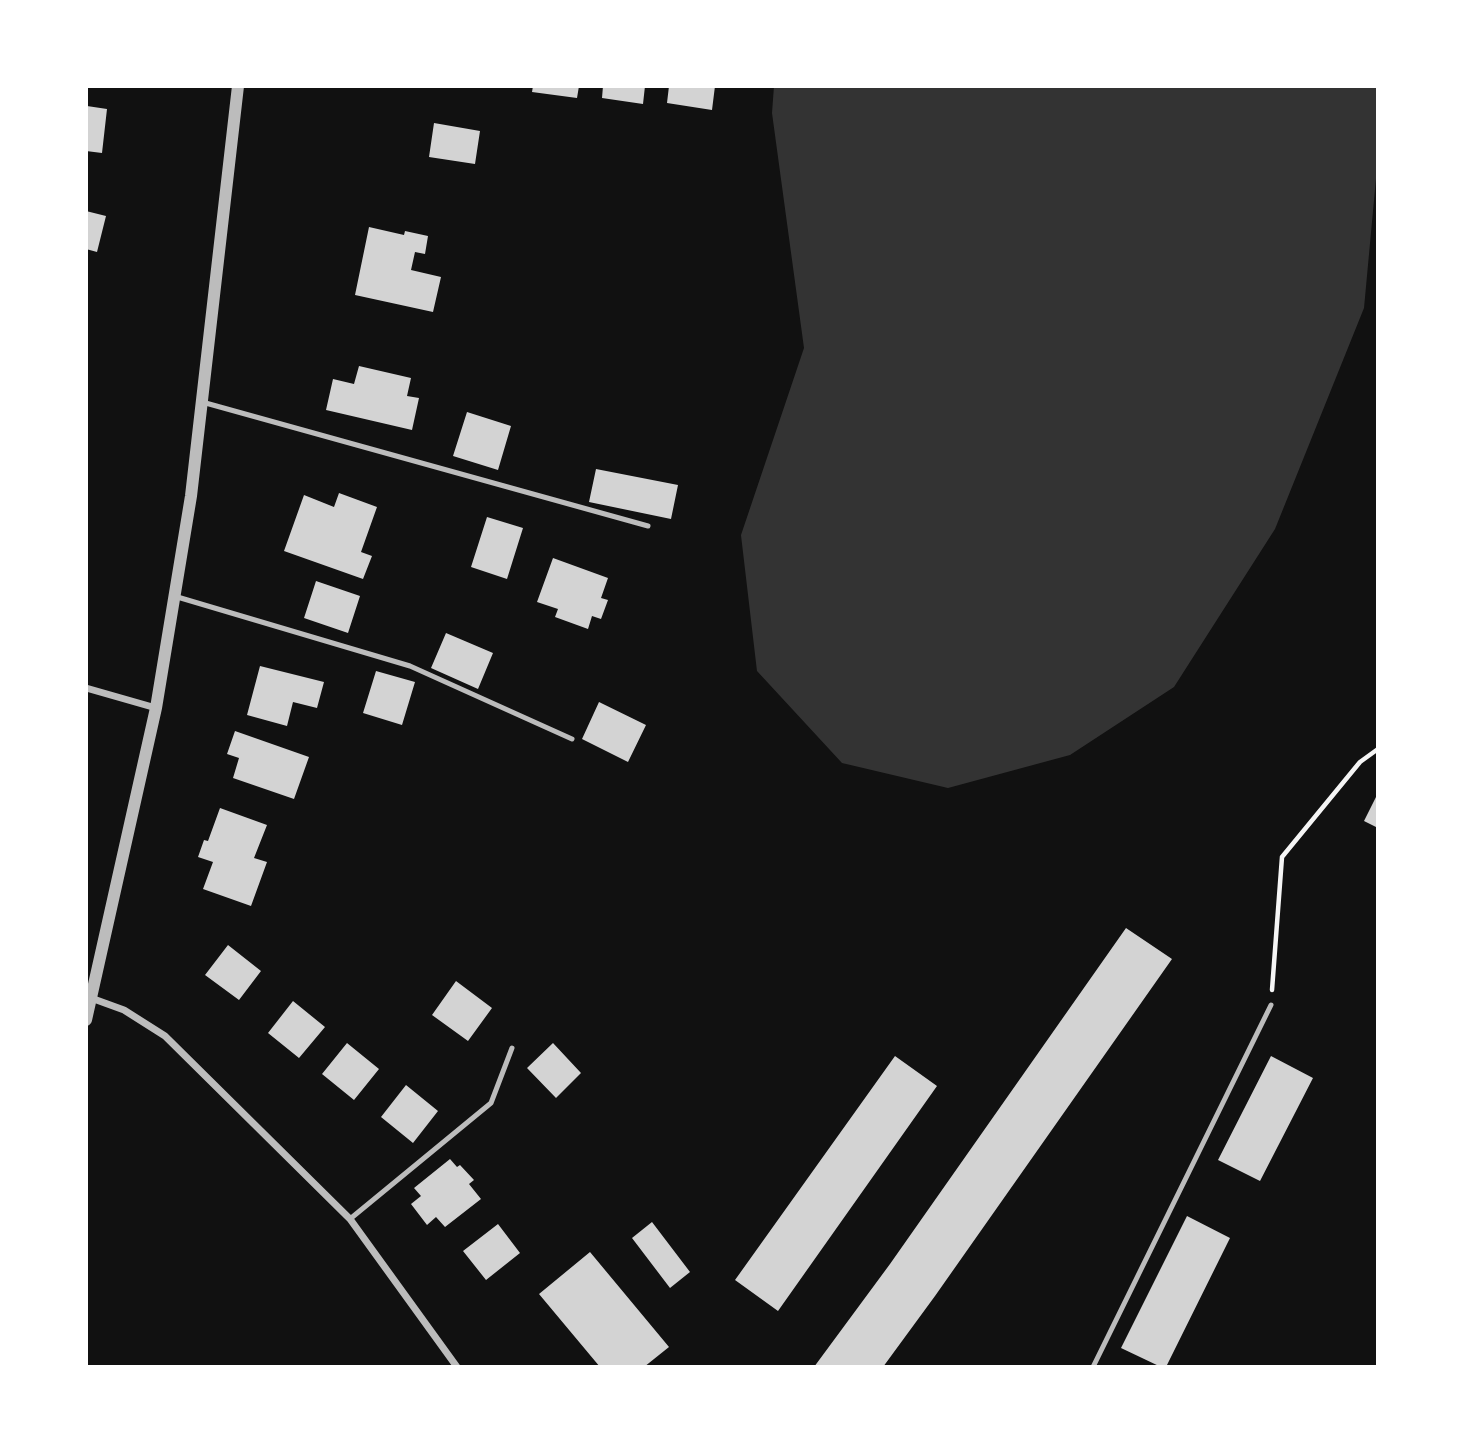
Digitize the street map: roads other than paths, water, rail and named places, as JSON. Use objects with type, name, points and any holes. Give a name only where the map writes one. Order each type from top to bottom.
[{"type":"street","points":[[86,1020],[88,993],[156,708],[191,496],[238,86]]},
{"type":"street","points":[[86,688],[156,708]]},
{"type":"street","points":[[88,993],[124,1010],[165,1035],[350,1219],[457,1367]]},
{"type":"lane","points":[[201,402],[648,526]]},
{"type":"lane","points":[[174,595],[410,666],[572,739]]},
{"type":"lane","points":[[1093,1367],[1270,1005]]},
{"type":"lane","points":[[350,1219],[491,1103],[512,1048]]}]
